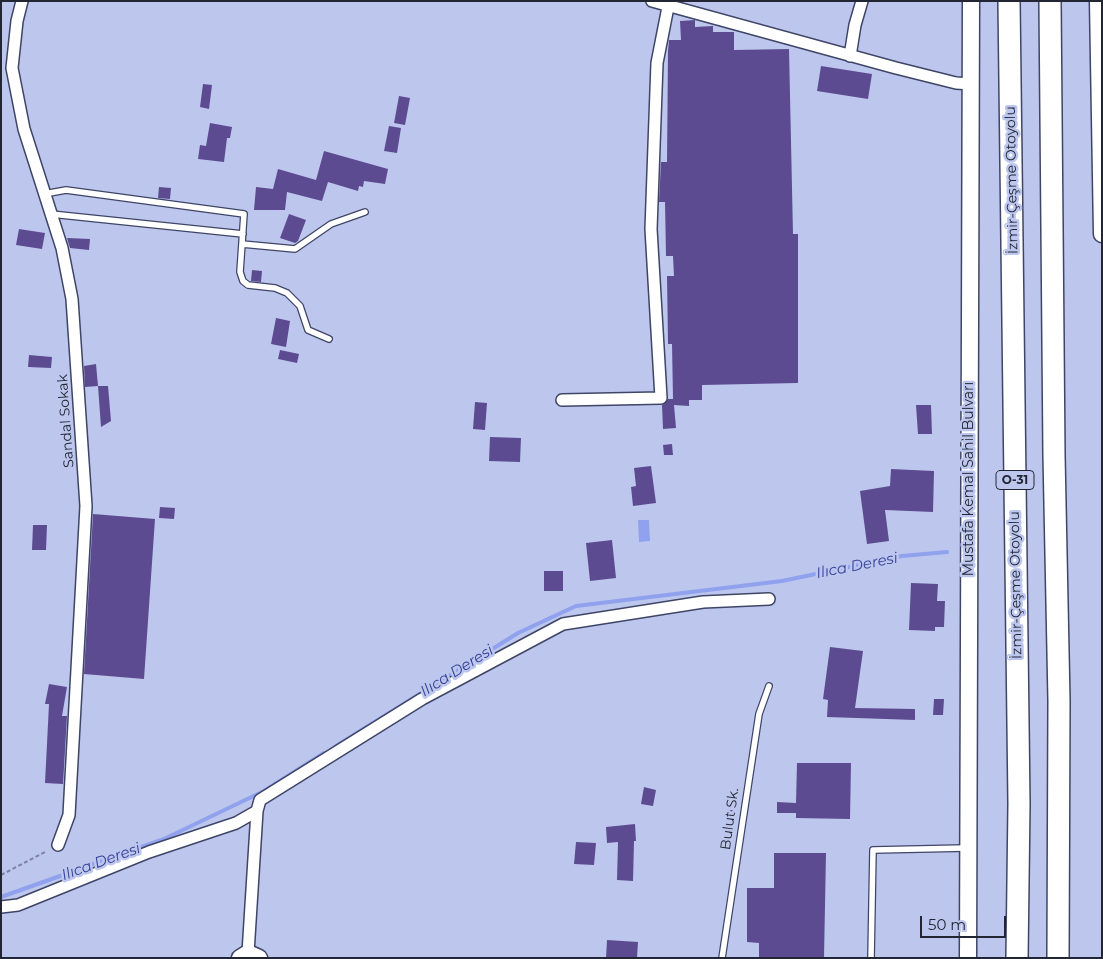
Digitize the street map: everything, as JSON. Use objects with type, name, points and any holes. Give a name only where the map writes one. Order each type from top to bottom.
[{"type":"highway","name":"İzmir-Çeşme Otoyolu","points":[[1009,1],[1020,804],[1017,958]]},
{"type":"highway","name":"O-31","points":[[1050,1],[1054,464],[1059,701],[1058,958]]},
{"type":"main road","name":"Mustafa Kemal Sahil Bulvarı","points":[[968,958],[971,1]]},
{"type":"main road","points":[[1098,1],[1102,234]]},
{"type":"street","name":"Sandal Sokak","points":[[22,1],[17,21],[12,68],[24,129],[62,248],[72,299],[86,506],[69,814],[58,845]]},
{"type":"street","points":[[652,1],[850,56],[956,83],[972,84]]},
{"type":"street","points":[[850,56],[855,25],[862,1]]},
{"type":"street","points":[[562,400],[661,398],[651,229],[657,63],[668,7]]},
{"type":"street","points":[[249,956],[256,811],[260,800],[422,699],[563,624],[703,602],[769,599]]},
{"type":"street","points":[[1,907],[18,905],[149,852],[236,823],[256,811]]},
{"type":"lane","points":[[44,194],[66,190],[244,214],[240,272],[243,281],[248,285],[275,288],[287,292],[300,306],[308,330],[329,339]]},
{"type":"lane","points":[[242,244],[295,249],[331,224],[365,212]]},
{"type":"lane","points":[[50,214],[63,214],[105,222],[243,234]]},
{"type":"lane","name":"Bulut Sk.","points":[[722,958],[759,714],[769,686]]},
{"type":"lane","points":[[871,958],[873,850],[968,848]]},
{"type":"path","points":[[1,875],[58,845]]},
{"type":"water","points":[[638,520],[649,520],[650,541],[639,542]]},
{"type":"building","points":[[695,20],[695,27],[713,26],[713,32],[734,32],[734,50],[789,49],[793,234],[798,234],[798,383],[702,385],[702,400],[689,400],[689,406],[674,405],[676,428],[663,429],[662,405],[668,399],[673,399],[672,344],[668,344],[667,276],[674,276],[673,256],[666,256],[665,202],[659,202],[661,162],[667,162],[668,51],[669,40],[681,40],[680,21]]},
{"type":"building","points":[[821,66],[872,74],[868,99],[817,91]]},
{"type":"building","points":[[203,84],[212,85],[209,109],[200,107]]},
{"type":"building","points":[[399,96],[410,98],[405,125],[394,123]]},
{"type":"building","points":[[210,123],[232,127],[230,138],[227,138],[224,162],[198,159],[200,145],[206,146]]},
{"type":"building","points":[[389,126],[401,128],[397,153],[384,151]]},
{"type":"building","points":[[324,151],[388,169],[385,184],[364,181],[363,187],[359,186],[358,191],[328,182],[322,201],[287,192],[285,210],[254,210],[256,187],[273,189],[278,169],[316,180]]},
{"type":"building","points":[[159,187],[171,188],[170,199],[158,198]]},
{"type":"building","points":[[289,214],[306,220],[298,241],[295,243],[280,238]]},
{"type":"building","points":[[19,229],[45,233],[42,249],[16,245]]},
{"type":"building","points":[[67,238],[90,239],[89,250],[70,248]]},
{"type":"building","points":[[252,270],[262,271],[261,282],[251,281]]},
{"type":"building","points":[[276,318],[290,321],[286,347],[271,344]]},
{"type":"building","points":[[280,350],[299,354],[297,363],[278,359]]},
{"type":"building","points":[[29,355],[52,357],[51,368],[28,367]]},
{"type":"building","points":[[96,364],[98,386],[85,387],[84,366]]},
{"type":"building","points":[[98,386],[108,386],[111,421],[101,427]]},
{"type":"building","points":[[475,402],[487,403],[485,430],[473,429]]},
{"type":"building","points":[[916,405],[931,405],[932,434],[918,434]]},
{"type":"building","points":[[490,437],[521,438],[520,462],[489,461]]},
{"type":"building","points":[[672,444],[673,455],[664,455],[663,445]]},
{"type":"building","points":[[651,466],[656,503],[633,506],[631,487],[636,486],[634,468]]},
{"type":"building","points":[[891,469],[934,471],[933,512],[885,510],[889,541],[867,544],[860,491],[890,486]]},
{"type":"building","points":[[160,507],[175,508],[174,519],[159,518]]},
{"type":"building","points":[[93,514],[155,519],[144,679],[84,674]]},
{"type":"building","points":[[33,525],[47,525],[46,550],[32,550]]},
{"type":"building","points":[[612,540],[616,578],[590,581],[586,543]]},
{"type":"building","points":[[544,571],[563,571],[563,591],[544,591]]},
{"type":"building","points":[[911,583],[938,584],[937,601],[945,601],[944,627],[935,627],[935,631],[909,630]]},
{"type":"building","points":[[830,647],[863,651],[855,708],[915,709],[915,720],[827,717],[828,700],[823,699]]},
{"type":"building","points":[[49,684],[67,687],[62,716],[67,716],[63,784],[45,783],[49,704],[45,704]]},
{"type":"building","points":[[934,699],[944,699],[943,715],[933,715]]},
{"type":"building","points":[[797,763],[851,763],[850,819],[796,818],[796,813],[777,813],[777,802],[796,803]]},
{"type":"building","points":[[644,787],[656,790],[653,806],[641,804]]},
{"type":"building","points":[[726,810],[735,810],[735,820],[726,820]]},
{"type":"building","points":[[635,824],[636,841],[634,841],[633,881],[617,880],[618,842],[607,843],[606,827]]},
{"type":"building","points":[[576,842],[596,843],[594,865],[574,864]]},
{"type":"building","points":[[774,853],[826,853],[824,958],[759,958],[759,943],[747,942],[747,888],[774,888]]},
{"type":"building","points":[[607,940],[638,942],[637,958],[606,958]]},
{"type":"waterway","name":"Ilıca Deresi","points":[[336,746],[518,633],[576,606],[782,581],[902,556],[947,552]]},
{"type":"waterway","name":"Ilıca Deresi","points":[[1,897],[164,839],[264,791],[324,753]]}]
